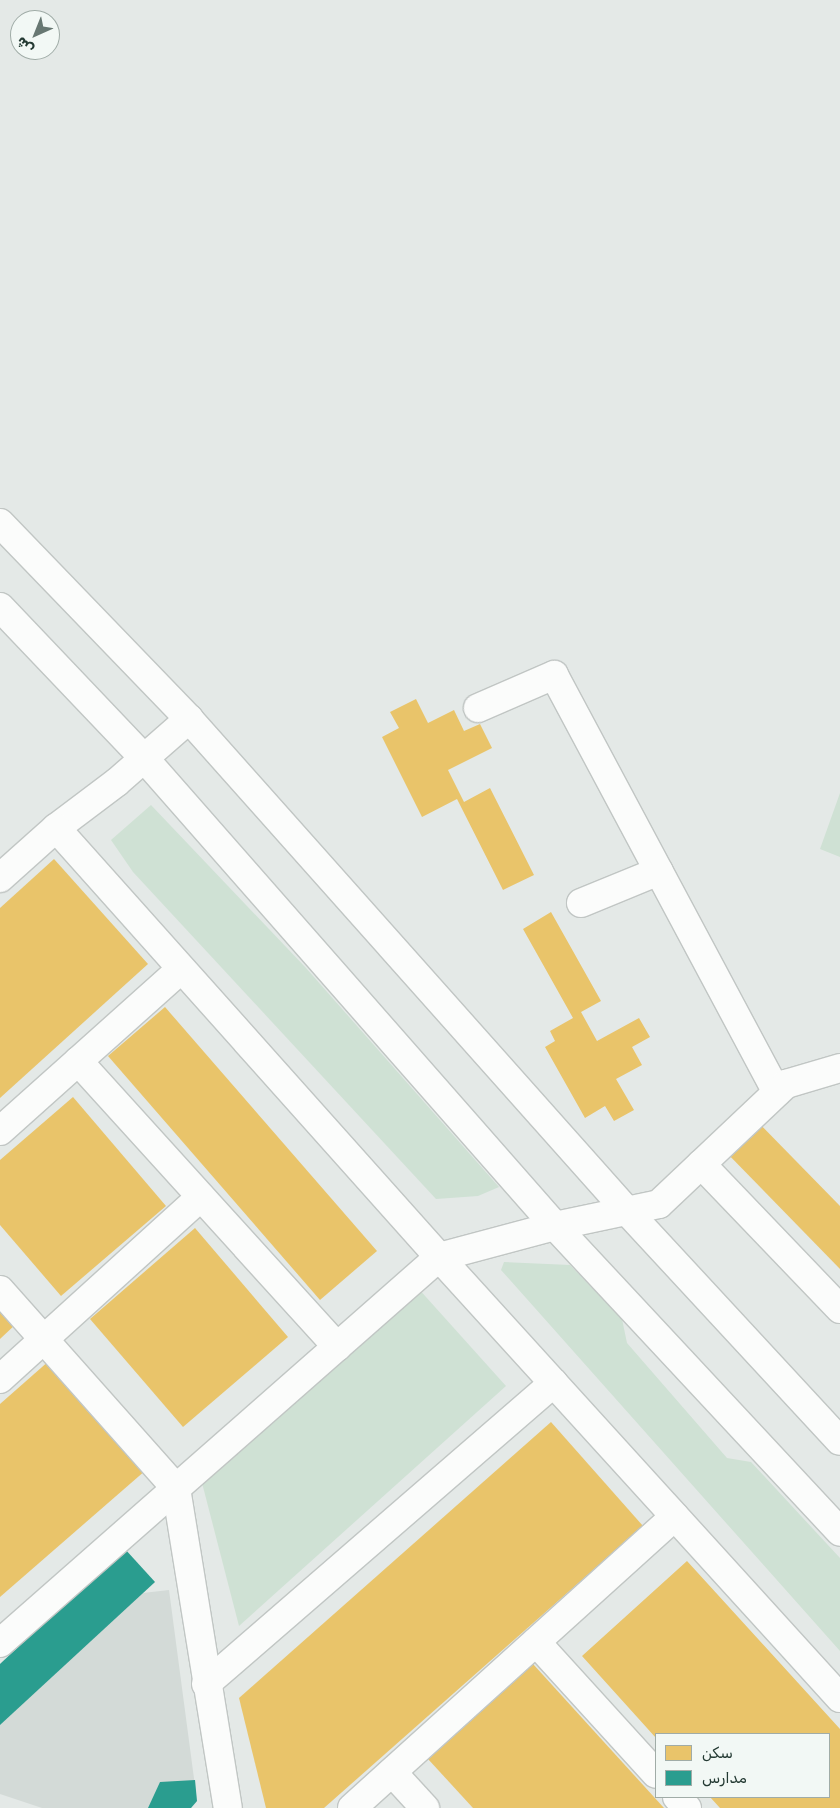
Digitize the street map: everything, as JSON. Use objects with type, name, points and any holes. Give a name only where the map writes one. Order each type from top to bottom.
[{"type":"street","points":[[0,523],[188,719],[627,1211],[840,1442]]},
{"type":"street","points":[[0,607],[144,758],[555,1226],[840,1532]]},
{"type":"street","points":[[478,708],[554,675],[777,1092]]},
{"type":"street","points":[[0,878],[56,828],[144,758],[188,719]]},
{"type":"street","points":[[56,828],[440,1257],[840,1698]]},
{"type":"street","points":[[581,903],[659,871]]},
{"type":"street","points":[[0,1131],[181,969]]},
{"type":"street","points":[[78,1061],[337,1347]]},
{"type":"street","points":[[0,1643],[440,1257],[555,1226],[659,1204],[786,1084],[840,1068]]},
{"type":"street","points":[[701,1164],[840,1309]]},
{"type":"street","points":[[0,1379],[201,1197]]},
{"type":"street","points":[[0,1290],[176,1488],[206,1684],[228,1808]]},
{"type":"street","points":[[206,1684],[554,1383]]},
{"type":"street","points":[[352,1808],[675,1516]]},
{"type":"street","points":[[536,1642],[655,1773]]},
{"type":"street","points":[[392,1772],[424,1808]]},
{"type":"street","points":[[678,1798],[687,1808]]},
{"type":"shaded area","points":[[124,1548],[155,1582],[143,1593],[169,1590],[197,1801],[191,1808],[42,1808],[0,1794],[0,1664]]},
{"type":"green space","points":[[840,793],[840,857],[820,849]]},
{"type":"green space","points":[[151,805],[306,968],[499,1187],[478,1196],[436,1199],[133,872],[111,840]]},
{"type":"green space","points":[[504,1262],[570,1265],[622,1319],[627,1343],[727,1458],[751,1462],[840,1558],[840,1651],[501,1270]]},
{"type":"green space","points":[[417,1287],[506,1386],[239,1626],[201,1479]]},
{"type":"building: سكن","points":[[416,699],[428,723],[454,710],[464,731],[480,724],[492,748],[448,770],[464,802],[490,788],[534,875],[503,890],[457,799],[422,817],[382,737],[399,728],[390,712]]},
{"type":"building: سكن","points":[[54,859],[148,964],[0,1098],[0,908]]},
{"type":"building: سكن","points":[[551,912],[601,1001],[581,1012],[597,1041],[639,1018],[650,1037],[632,1047],[642,1065],[616,1079],[634,1110],[614,1121],[605,1106],[585,1118],[545,1047],[555,1041],[550,1031],[573,1018],[523,929]]},
{"type":"building: سكن","points":[[165,1007],[377,1251],[320,1300],[108,1056]]},
{"type":"building: سكن","points":[[73,1097],[166,1206],[61,1296],[0,1225],[0,1160]]},
{"type":"building: سكن","points":[[752,1116],[840,1206],[840,1269],[721,1147]]},
{"type":"building: سكن","points":[[195,1228],[288,1337],[183,1427],[90,1319]]},
{"type":"building: سكن","points":[[0,1304],[17,1323],[0,1339]]},
{"type":"building: سكن","points":[[50,1360],[146,1470],[0,1597],[0,1404]]},
{"type":"building: سكن","points":[[551,1422],[643,1526],[324,1808],[266,1808],[239,1698]]},
{"type":"building: سكن","points":[[687,1561],[840,1729],[840,1808],[720,1808],[711,1798],[830,1798],[830,1733],[655,1733],[655,1737],[582,1656]]},
{"type":"building: سكن","points":[[533,1664],[664,1808],[473,1808],[428,1759]]},
{"type":"building: مدارس","points":[[124,1548],[155,1582],[0,1725],[0,1664]]},
{"type":"building: مدارس","points":[[195,1780],[197,1801],[191,1808],[148,1808],[160,1782]]}]
